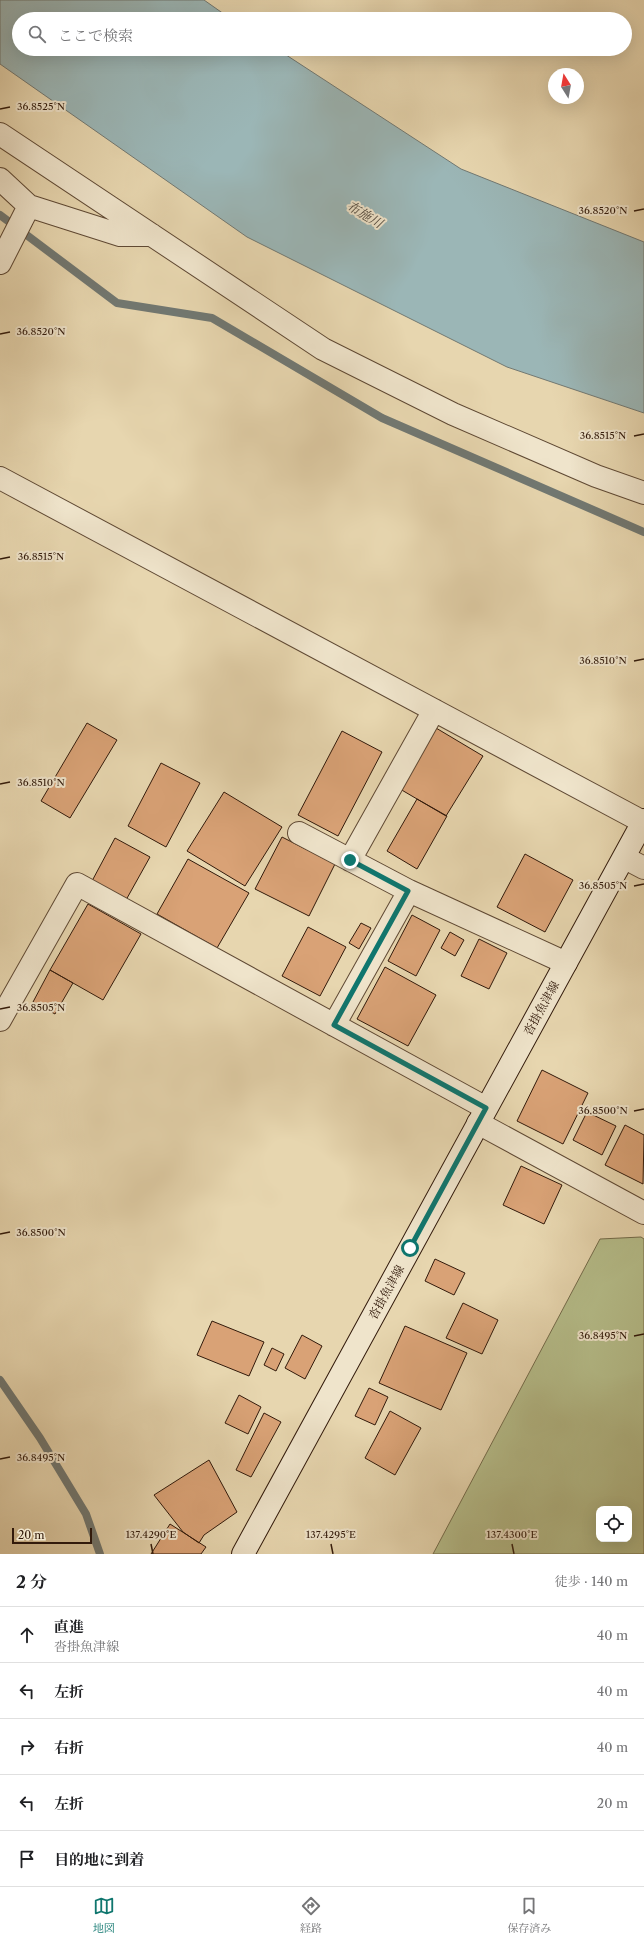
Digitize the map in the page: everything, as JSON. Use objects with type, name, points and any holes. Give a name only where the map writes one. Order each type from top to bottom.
[{"type":"street","points":[[0,134],[323,348],[453,414],[596,476],[644,493]]},
{"type":"street","points":[[0,179],[29,206],[120,235],[152,236]]},
{"type":"street","points":[[0,263],[29,206]]},
{"type":"street","points":[[0,478],[644,821]]},
{"type":"street","points":[[350,860],[434,710]]},
{"type":"street","name":"沓掛魚津線","points":[[243,1554],[644,821]]},
{"type":"street","points":[[299,833],[408,891],[566,963]]},
{"type":"street","points":[[625,858],[644,868]]},
{"type":"street","points":[[0,1020],[77,884],[334,1025],[644,1213]]},
{"type":"street","points":[[334,1025],[408,891]]},
{"type":"green space","points":[[641,1237],[644,1239],[644,1554],[433,1554],[600,1239]]},
{"type":"water","name":"布施川","points":[[0,0],[204,0],[221,12],[12,12],[12,56],[288,56],[461,169],[644,242],[644,413],[507,367],[247,237],[0,64]]},
{"type":"building","points":[[87,723],[117,740],[70,818],[41,801]]},
{"type":"building","points":[[436,728],[483,756],[446,816],[400,789]]},
{"type":"building","points":[[342,731],[382,752],[338,836],[298,815]]},
{"type":"building","points":[[161,763],[200,783],[166,847],[128,826]]},
{"type":"building","points":[[224,792],[282,827],[245,886],[187,851]]},
{"type":"building","points":[[417,799],[447,816],[417,869],[387,851]]},
{"type":"building","points":[[282,837],[335,864],[309,916],[255,889]]},
{"type":"building","points":[[115,838],[150,857],[126,900],[92,881]]},
{"type":"building","points":[[525,854],[573,880],[545,932],[497,907]]},
{"type":"building","points":[[188,859],[249,893],[217,948],[157,914]]},
{"type":"building","points":[[88,904],[141,934],[103,1000],[50,970]]},
{"type":"building","points":[[412,915],[440,930],[416,976],[388,961]]},
{"type":"building","points":[[361,923],[371,928],[359,949],[349,943]]},
{"type":"building","points":[[308,927],[346,947],[320,996],[282,976]]},
{"type":"building","points":[[450,932],[464,940],[455,956],[441,948]]},
{"type":"building","points":[[479,939],[507,953],[489,989],[461,976]]},
{"type":"building","points":[[385,967],[436,995],[408,1046],[357,1019]]},
{"type":"building","points":[[50,970],[73,983],[55,1014],[33,1002]]},
{"type":"building","points":[[542,1070],[588,1093],[563,1144],[517,1121]]},
{"type":"building","points":[[587,1112],[616,1126],[602,1155],[573,1140]]},
{"type":"building","points":[[625,1125],[644,1135],[643,1184],[605,1165]]},
{"type":"building","points":[[521,1166],[562,1185],[544,1224],[503,1205]]},
{"type":"building","points":[[435,1259],[465,1273],[454,1295],[425,1281]]},
{"type":"building","points":[[463,1303],[498,1320],[482,1354],[446,1338]]},
{"type":"building","points":[[212,1321],[264,1342],[249,1376],[197,1355]]},
{"type":"building","points":[[405,1326],[467,1353],[441,1410],[379,1383]]},
{"type":"building","points":[[302,1335],[322,1346],[305,1379],[285,1368]]},
{"type":"building","points":[[272,1348],[284,1354],[276,1371],[264,1365]]},
{"type":"building","points":[[369,1388],[388,1397],[375,1425],[355,1416]]},
{"type":"building","points":[[239,1395],[261,1407],[248,1434],[225,1423]]},
{"type":"building","points":[[390,1411],[421,1428],[395,1475],[365,1458]]},
{"type":"building","points":[[264,1413],[281,1422],[251,1477],[236,1470]]},
{"type":"building","points":[[209,1460],[237,1512],[204,1535],[199,1543],[183,1532],[154,1495]]},
{"type":"building","points":[[170,1524],[206,1547],[201,1554],[151,1554]]},
{"type":"waterway","points":[[0,215],[117,303],[212,318],[382,418],[644,532]]},
{"type":"waterway","points":[[0,1380],[40,1438],[86,1514],[100,1554]]},
{"type":"route","points":[[350,860],[408,891],[334,1025],[486,1108],[410,1248]]}]
